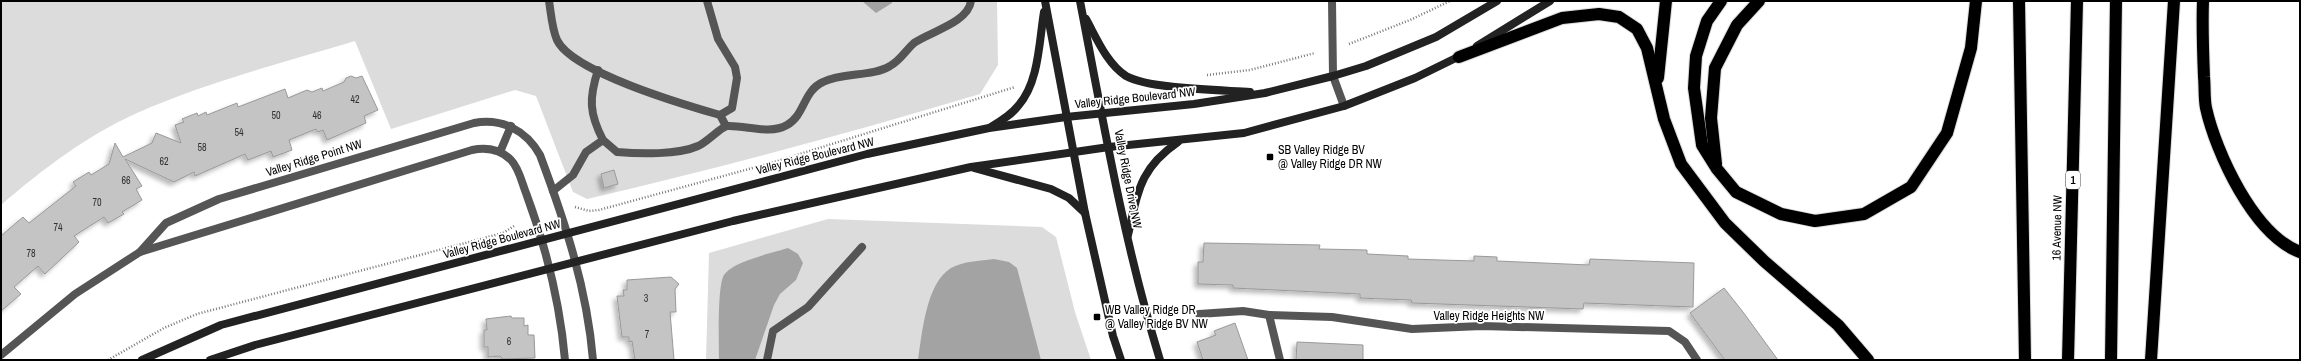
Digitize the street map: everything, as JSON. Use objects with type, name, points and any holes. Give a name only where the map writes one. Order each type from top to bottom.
[{"type":"highway","points":[[1657,87],[1666,1]]},
{"type":"highway","points":[[1721,1],[1707,21],[1696,56],[1694,88],[1702,145],[1717,170],[1736,192],[1781,214],[1815,221],[1864,214],[1911,187],[1947,133],[1971,48],[1976,1]]},
{"type":"highway","points":[[1717,170],[1710,118],[1715,68],[1737,25],[1759,1]]},
{"type":"highway","points":[[2019,1],[2026,360]]},
{"type":"highway","name":"16 Avenue NW","points":[[2068,360],[2077,1]]},
{"type":"highway","points":[[2111,360],[2116,1]]},
{"type":"highway","points":[[2150,360],[2174,1]]},
{"type":"highway","points":[[2203,1],[2202,31],[2206,107],[2225,166],[2257,218],[2292,249],[2300,252]]},
{"type":"highway","points":[[1459,57],[1562,18],[1600,14],[1620,17],[1637,29],[1647,48],[1664,119],[1682,164],[1725,223],[1764,261],[1838,325],[1868,360]]},
{"type":"street","points":[[549,1],[557,40],[568,54],[647,93],[720,115],[726,126]]},
{"type":"street","points":[[707,1],[718,39],[735,67],[737,78],[732,108],[720,115]]},
{"type":"street","points":[[598,70],[590,101],[597,129],[603,140],[617,152],[684,151],[699,146],[726,126],[773,128],[787,125],[797,116],[812,88],[824,81],[890,67],[915,43],[946,27],[957,19],[970,5],[971,1]]},
{"type":"street","name":"Valley Ridge Drive NW","points":[[1080,1],[1127,238],[1138,284],[1160,360]]},
{"type":"street","points":[[1332,1],[1333,76],[1344,106]]},
{"type":"street","name":"Valley Ridge Boulevard NW","points":[[142,360],[221,325],[860,156],[989,128],[1066,117],[1194,104],[1265,93],[1333,76],[1366,66],[1436,37],[1497,1]]},
{"type":"street","points":[[210,360],[255,346],[733,221],[971,167],[1109,147],[1179,141],[1244,133],[1344,106],[1415,78],[1459,57],[1550,1]]},
{"type":"street","points":[[1045,3],[1072,152],[1113,336],[1121,360]]},
{"type":"street","points":[[989,128],[1019,106],[1029,88],[1034,73],[1045,3]]},
{"type":"street","points":[[1083,14],[1111,61],[1125,75],[1139,81],[1183,87],[1265,93]]},
{"type":"street","name":"Valley Ridge Point NW","points":[[1,355],[75,294],[140,252],[166,223],[219,199],[474,122],[489,121],[511,126],[528,138],[535,146],[569,234],[577,262],[587,311],[593,360]]},
{"type":"street","points":[[511,126],[500,152],[512,161],[517,169],[542,240],[558,302],[565,360]]},
{"type":"street","points":[[553,191],[573,175],[586,152],[603,140]]},
{"type":"street","points":[[1127,238],[1137,197],[1147,171],[1161,154],[1179,141]]},
{"type":"street","name":"Valley Ridge Point NW","points":[[140,252],[472,150],[483,148],[500,152]]},
{"type":"street","points":[[971,167],[1051,189],[1069,198],[1085,213]]},
{"type":"street","points":[[768,360],[773,331],[808,307],[862,247]]},
{"type":"street","name":"Valley Ridge Heights NW","points":[[1199,314],[1243,311],[1270,315],[1332,317],[1412,329],[1482,326],[1668,331],[1684,342],[1697,360]]},
{"type":"street","points":[[1270,315],[1280,360]]},
{"type":"path","points":[[1349,44],[1410,20],[1450,1]]},
{"type":"path","points":[[1206,75],[1250,70],[1315,53]]},
{"type":"path","points":[[575,207],[589,211],[599,210],[771,163],[1016,87]]},
{"type":"path","points":[[108,360],[164,328],[197,314],[503,233],[514,226]]},
{"type":"shaded area","points":[[1,1],[997,1],[998,65],[980,94],[785,150],[587,199],[573,192],[536,96],[515,90],[391,129],[355,41],[217,82],[137,113],[100,132],[66,154],[1,205]]},
{"type":"shaded area","points":[[862,1],[892,1],[892,3],[876,13]]},
{"type":"shaded area","points":[[828,219],[1042,227],[1056,237],[1075,312],[1091,360],[706,360],[709,253]]},
{"type":"shaded area","points":[[788,248],[798,254],[803,263],[796,280],[780,294],[774,305],[755,360],[719,360],[719,303],[724,275],[729,270],[744,262]]},
{"type":"shaded area","points":[[994,259],[1009,262],[1017,268],[1041,360],[918,360],[927,310],[936,285],[943,275],[951,268],[961,264]]},
{"type":"building","points":[[351,76],[356,78],[362,76],[378,110],[364,116],[366,123],[327,140],[323,130],[318,132],[316,129],[289,140],[292,150],[273,157],[271,151],[248,160],[245,154],[195,176],[194,172],[174,182],[125,159],[142,186],[136,189],[142,200],[122,212],[124,214],[108,223],[104,217],[74,236],[79,242],[45,274],[38,266],[14,287],[21,294],[1,311],[1,236],[23,217],[29,223],[76,186],[73,182],[89,172],[91,175],[109,164],[115,143],[123,157],[152,143],[156,133],[181,143],[175,125],[184,122],[182,119],[197,113],[198,116],[206,112],[207,115],[237,103],[238,107],[285,89],[288,98],[307,90],[312,92],[322,88],[323,91],[344,82],[346,78]]},
{"type":"building","points":[[614,170],[618,184],[604,188],[601,174]]},
{"type":"building","points":[[1204,243],[1320,245],[1319,249],[1367,250],[1367,254],[1408,256],[1408,259],[1474,261],[1474,256],[1497,257],[1497,261],[1589,265],[1590,259],[1694,263],[1693,307],[1584,303],[1583,309],[1412,303],[1411,300],[1360,298],[1360,294],[1233,288],[1233,285],[1198,284],[1198,262],[1203,262]]},
{"type":"building","points":[[671,277],[679,284],[675,289],[676,312],[670,312],[674,360],[635,360],[632,341],[629,342],[629,337],[622,337],[617,296],[624,296],[623,290],[627,290],[627,280]]},
{"type":"building","points":[[1724,288],[1778,360],[1725,360],[1690,313]]},
{"type":"building","points":[[511,316],[512,318],[524,318],[524,326],[528,325],[528,335],[534,335],[535,358],[503,359],[500,356],[488,357],[488,347],[484,347],[484,330],[487,330],[486,319]]},
{"type":"building","points":[[1235,323],[1248,360],[1203,360],[1197,342],[1216,335],[1214,331]]},
{"type":"building","points":[[1297,342],[1363,345],[1363,360],[1296,360]]},
{"type":"place","name":"SB Valley Ridge BV @ Valley Ridge DR NW","points":[[1270,157]]},
{"type":"place","name":"WB Valley Ridge DR @ Valley Ridge BV NW","points":[[1097,317]]}]
